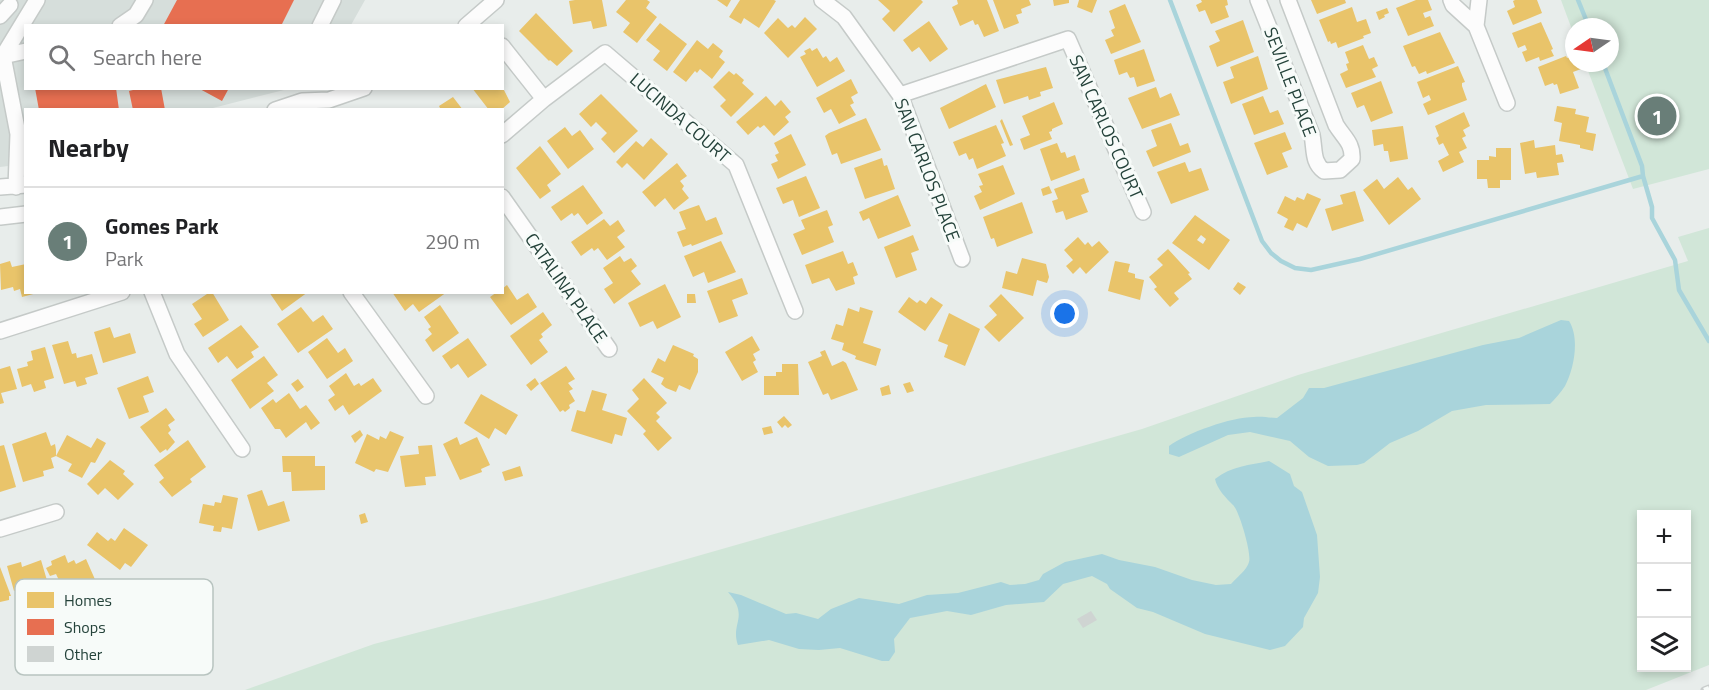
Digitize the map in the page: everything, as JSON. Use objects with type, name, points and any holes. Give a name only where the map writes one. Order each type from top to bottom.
[{"type":"street","points":[[0,187],[21,186],[18,143],[2,56],[37,0]]},
{"type":"street","points":[[123,24],[136,15],[145,0]]},
{"type":"street","points":[[321,24],[333,0]]},
{"type":"street","points":[[482,20],[496,0]]},
{"type":"street","name":"SAN CARLOS PLACE","points":[[822,0],[844,17],[900,95],[962,259]]},
{"type":"street","name":"SEVILLE PLACE","points":[[1258,0],[1312,135],[1317,166],[1324,171],[1340,170],[1352,159],[1353,151],[1345,135],[1336,125],[1288,0]]},
{"type":"street","points":[[1451,0],[1453,5],[1476,26],[1507,103]]},
{"type":"street","points":[[1476,26],[1479,0]]},
{"type":"street","name":"SAN CARLOS COURT","points":[[900,95],[1068,39],[1143,212]]},
{"type":"street","points":[[504,49],[544,99]]},
{"type":"street","points":[[2,56],[24,51]]},
{"type":"street","name":"LUCINDA COURT","points":[[504,133],[544,99],[605,53],[736,165],[795,311]]},
{"type":"street","points":[[281,108],[302,101],[325,99],[357,90]]},
{"type":"street","name":"CATALINA PLACE","points":[[504,200],[609,349]]},
{"type":"street","points":[[0,217],[24,214]]},
{"type":"street","points":[[0,331],[116,294]]},
{"type":"street","points":[[153,294],[177,354],[242,449]]},
{"type":"street","points":[[352,294],[426,396]]},
{"type":"street","points":[[0,529],[56,512]]},
{"type":"shaded area","points":[[0,0],[365,0],[352,24],[24,24],[24,90],[284,90],[213,108],[24,108],[24,164],[0,167]]},
{"type":"green space","points":[[1561,0],[1709,0],[1709,169],[1633,189],[1588,72],[1619,72],[1619,18],[1568,18]]},
{"type":"green space","points":[[1709,228],[1709,665],[1646,690],[245,690],[374,644],[547,599],[1142,429],[1298,375],[1688,261],[1678,237]]},
{"type":"water","points":[[1561,320],[1569,321],[1572,328],[1574,354],[1565,386],[1550,404],[1486,405],[1452,411],[1418,431],[1390,443],[1364,463],[1357,465],[1328,466],[1309,457],[1290,441],[1250,432],[1228,435],[1179,457],[1169,454],[1169,446],[1210,427],[1244,418],[1277,418],[1303,398],[1309,388],[1324,388],[1483,345],[1519,338]]},
{"type":"water","points":[[1269,461],[1290,474],[1294,486],[1302,492],[1317,535],[1320,577],[1318,593],[1304,618],[1303,627],[1285,646],[1270,650],[1205,634],[1153,612],[1137,608],[1110,589],[1107,584],[1092,576],[1063,584],[1044,602],[1006,605],[971,615],[947,611],[910,618],[894,639],[895,652],[889,661],[840,648],[799,649],[769,640],[738,645],[736,631],[738,608],[728,592],[741,595],[786,614],[796,613],[818,619],[831,609],[859,598],[899,604],[927,595],[958,593],[1001,582],[1010,585],[1025,584],[1039,580],[1043,574],[1065,562],[1102,554],[1155,567],[1192,580],[1216,585],[1231,584],[1248,565],[1249,550],[1236,509],[1220,490],[1215,479],[1234,469]]},
{"type":"building: Homes","points":[[602,0],[607,26],[593,29],[591,21],[573,24],[569,1]]},
{"type":"building: Homes","points":[[626,0],[647,0],[650,2],[646,8],[657,17],[637,43],[623,32],[630,23],[616,12]]},
{"type":"building: Homes","points":[[717,0],[731,0],[727,7]]},
{"type":"building: Homes","points":[[740,0],[776,1],[759,28],[744,18],[741,24],[729,17]]},
{"type":"building: Homes","points":[[878,0],[921,0],[923,2],[894,32],[882,19],[890,11]]},
{"type":"building: Homes","points":[[957,0],[987,0],[999,31],[984,37],[978,24],[975,25],[973,20],[960,26],[952,7],[958,4]]},
{"type":"building: Homes","points":[[993,0],[1029,0],[1031,5],[1021,9],[1022,13],[1016,15],[1019,23],[1004,29]]},
{"type":"building: Homes","points":[[1053,0],[1069,0],[1069,3],[1054,6]]},
{"type":"building: Homes","points":[[1079,0],[1097,0],[1092,13],[1077,7]]},
{"type":"building: Homes","points":[[1201,0],[1227,0],[1228,5],[1225,6],[1229,17],[1211,24],[1205,10],[1199,12],[1196,5],[1202,2]]},
{"type":"building: Homes","points":[[1311,0],[1345,0],[1346,3],[1317,14]]},
{"type":"building: Homes","points":[[1416,0],[1428,0],[1432,10],[1423,13],[1425,18],[1430,16],[1434,26],[1408,36],[1396,8]]},
{"type":"building: Homes","points":[[1537,0],[1542,13],[1513,25],[1507,11],[1515,7],[1513,1]]},
{"type":"building: Homes","points":[[1125,4],[1141,42],[1111,54],[1105,40],[1114,36],[1111,30],[1115,28],[1109,11]]},
{"type":"building: Homes","points":[[1352,7],[1357,22],[1366,19],[1371,33],[1338,48],[1336,42],[1331,44],[1330,41],[1328,42],[1319,20]]},
{"type":"building: Homes","points":[[1387,8],[1389,13],[1379,20],[1376,12]]},
{"type":"building: Homes","points":[[536,13],[573,51],[557,66],[519,31]]},
{"type":"building: Homes","points":[[805,17],[817,29],[788,58],[764,33],[778,18],[788,28],[792,25],[795,28]]},
{"type":"building: Homes","points":[[1243,20],[1254,52],[1217,67],[1209,46],[1220,41],[1215,31]]},
{"type":"building: Homes","points":[[929,21],[948,49],[930,62],[919,47],[912,52],[903,40]]},
{"type":"building: Homes","points":[[1541,22],[1554,56],[1540,61],[1539,57],[1526,62],[1522,52],[1527,50],[1525,45],[1518,48],[1512,33]]},
{"type":"building: Homes","points":[[660,23],[687,44],[667,71],[653,60],[660,51],[646,40]]},
{"type":"building: Homes","points":[[1440,32],[1455,63],[1427,74],[1426,71],[1419,74],[1415,66],[1412,67],[1403,46]]},
{"type":"building: Homes","points":[[697,40],[708,49],[713,43],[723,51],[719,57],[725,62],[712,79],[700,69],[697,73],[695,71],[686,82],[673,72]]},
{"type":"building: Homes","points":[[1363,45],[1369,59],[1374,57],[1378,66],[1372,69],[1376,77],[1346,88],[1340,74],[1348,70],[1346,64],[1349,63],[1345,52]]},
{"type":"building: Homes","points":[[810,48],[812,51],[817,48],[823,58],[826,56],[830,62],[837,57],[845,71],[817,87],[800,57]]},
{"type":"building: Homes","points":[[1144,49],[1155,81],[1137,87],[1134,77],[1130,78],[1127,72],[1119,75],[1114,60]]},
{"type":"building: Homes","points":[[1258,56],[1268,89],[1231,104],[1223,82],[1234,78],[1230,67]]},
{"type":"building: Homes","points":[[1565,56],[1565,72],[1573,72],[1579,88],[1560,94],[1557,84],[1545,86],[1538,67]]},
{"type":"building: Homes","points":[[1458,66],[1465,82],[1462,86],[1467,100],[1428,115],[1423,104],[1431,100],[1429,95],[1423,98],[1417,82]]},
{"type":"building: Homes","points":[[1046,67],[1053,88],[1040,92],[1041,96],[1029,100],[1028,96],[1004,104],[996,80]]},
{"type":"building: Homes","points":[[729,71],[734,75],[736,73],[744,80],[742,83],[754,94],[731,117],[720,106],[726,100],[713,87]]},
{"type":"building: Homes","points":[[851,79],[858,93],[851,97],[854,103],[850,105],[856,115],[839,124],[831,109],[824,113],[816,98]]},
{"type":"building: Homes","points":[[1381,81],[1393,113],[1371,122],[1364,105],[1357,108],[1351,93]]},
{"type":"building: Homes","points":[[986,84],[996,107],[949,129],[940,108]]},
{"type":"building: Homes","points":[[1156,87],[1160,98],[1171,93],[1180,115],[1142,129],[1128,98]]},
{"type":"building: Homes","points":[[474,90],[504,90],[510,102],[503,108],[487,108]]},
{"type":"building: Homes","points":[[601,94],[638,131],[614,153],[601,139],[607,133],[596,122],[591,127],[579,114]]},
{"type":"building: Homes","points":[[766,96],[775,106],[781,100],[791,112],[785,117],[789,122],[774,136],[764,125],[760,128],[758,126],[748,135],[736,122]]},
{"type":"building: Homes","points":[[1263,96],[1270,113],[1278,110],[1284,124],[1254,135],[1242,104]]},
{"type":"building: Homes","points":[[453,97],[461,108],[440,108],[439,106]]},
{"type":"building: Homes","points":[[1054,102],[1063,124],[1049,132],[1052,139],[1024,150],[1020,139],[1030,135],[1022,116]]},
{"type":"building: Homes","points":[[1557,106],[1576,109],[1575,114],[1589,117],[1586,132],[1596,134],[1593,151],[1580,148],[1580,145],[1559,141],[1562,123],[1554,121]]},
{"type":"building: Homes","points":[[1464,112],[1470,126],[1463,130],[1466,136],[1462,138],[1467,148],[1459,152],[1464,162],[1443,172],[1438,161],[1449,155],[1443,143],[1439,145],[1436,138],[1439,136],[1435,126]]},
{"type":"building: Homes","points":[[866,118],[881,150],[841,164],[837,153],[832,155],[825,136]]},
{"type":"building: Homes","points":[[1002,119],[1013,145],[1010,146],[1000,121]]},
{"type":"building: Homes","points":[[1171,123],[1180,146],[1188,143],[1191,152],[1153,167],[1146,151],[1157,146],[1151,130]]},
{"type":"building: Homes","points":[[996,125],[1004,143],[1001,144],[1006,156],[977,169],[973,158],[969,160],[966,153],[959,156],[953,142]]},
{"type":"building: Homes","points":[[1403,126],[1408,159],[1390,162],[1388,151],[1384,151],[1383,144],[1374,146],[1372,130]]},
{"type":"building: Homes","points":[[565,127],[572,136],[580,130],[594,149],[568,169],[547,141]]},
{"type":"building: Homes","points":[[1285,132],[1292,149],[1282,153],[1288,167],[1267,175],[1254,143]]},
{"type":"building: Homes","points":[[791,134],[806,165],[778,179],[771,164],[778,161],[775,155],[779,153],[774,143]]},
{"type":"building: Homes","points":[[651,138],[668,154],[644,180],[627,163],[622,168],[616,162],[636,141],[643,147]]},
{"type":"building: Homes","points":[[1534,140],[1535,148],[1555,145],[1556,155],[1562,154],[1564,162],[1557,163],[1559,175],[1537,178],[1536,172],[1525,174],[1520,143]]},
{"type":"building: Homes","points":[[1057,143],[1061,153],[1065,152],[1067,158],[1075,155],[1080,170],[1051,181],[1040,149]]},
{"type":"building: Homes","points":[[540,146],[561,174],[547,185],[551,191],[540,199],[516,168]]},
{"type":"building: Homes","points":[[1496,148],[1511,148],[1511,180],[1500,180],[1500,188],[1488,188],[1487,179],[1477,179],[1477,160],[1489,160],[1489,156],[1496,157]]},
{"type":"building: Homes","points":[[882,158],[884,166],[887,165],[895,189],[865,199],[854,168]]},
{"type":"building: Homes","points":[[1185,162],[1189,172],[1201,168],[1209,190],[1171,204],[1157,172]]},
{"type":"building: Homes","points":[[677,163],[687,176],[680,181],[684,186],[682,189],[689,198],[674,210],[665,198],[655,207],[642,192]]},
{"type":"building: Homes","points":[[1003,165],[1015,194],[980,210],[974,196],[982,192],[979,186],[983,185],[978,174]]},
{"type":"building: Homes","points":[[806,176],[820,208],[799,217],[793,200],[783,204],[776,188]]},
{"type":"building: Homes","points":[[1398,177],[1408,190],[1412,187],[1421,199],[1389,225],[1363,190],[1377,179],[1384,189]]},
{"type":"building: Homes","points":[[1084,178],[1089,192],[1081,195],[1088,212],[1066,220],[1063,211],[1056,213],[1052,201],[1058,199],[1054,189]]},
{"type":"building: Homes","points":[[583,185],[603,213],[587,225],[578,213],[574,216],[572,213],[561,221],[551,207]]},
{"type":"building: Homes","points":[[1049,186],[1052,193],[1043,196],[1041,189]]},
{"type":"building: Homes","points":[[1355,191],[1364,221],[1332,231],[1325,209],[1343,204],[1340,195]]},
{"type":"building: Homes","points":[[1307,193],[1321,199],[1307,228],[1297,223],[1293,231],[1284,227],[1288,219],[1277,213],[1285,196],[1295,201],[1297,197],[1304,200]]},
{"type":"building: Homes","points":[[898,195],[911,226],[878,239],[869,218],[863,221],[859,212]]},
{"type":"building: Homes","points":[[1022,202],[1033,233],[997,247],[994,238],[991,239],[983,217]]},
{"type":"building: Homes","points":[[699,205],[706,221],[716,217],[723,234],[692,246],[691,244],[683,247],[677,232],[686,229],[679,212]]},
{"type":"building: Homes","points":[[827,210],[833,225],[828,227],[834,242],[802,255],[793,234],[805,229],[801,220]]},
{"type":"building: Homes","points":[[1195,215],[1230,240],[1209,270],[1172,243]],"holes":[[[1201,235],[1206,239],[1203,244],[1197,240]]]},
{"type":"building: Homes","points":[[604,219],[610,226],[618,220],[625,231],[617,237],[625,247],[607,260],[598,248],[594,251],[592,248],[581,256],[571,242]]},
{"type":"building: Homes","points":[[913,235],[919,250],[911,253],[917,270],[896,278],[884,247]]},
{"type":"building: Homes","points":[[1078,237],[1085,245],[1088,242],[1092,247],[1099,241],[1109,252],[1086,274],[1080,267],[1073,274],[1066,266],[1073,260],[1064,250]]},
{"type":"building: Homes","points":[[721,241],[736,272],[708,283],[704,272],[693,277],[684,256]]},
{"type":"building: Homes","points":[[1168,249],[1190,273],[1188,274],[1192,279],[1174,293],[1179,299],[1170,307],[1154,289],[1157,287],[1149,277],[1163,265],[1157,259]]},
{"type":"building: Homes","points":[[843,251],[848,264],[853,262],[858,275],[853,277],[855,284],[836,291],[829,278],[812,284],[805,265]]},
{"type":"building: Homes","points":[[620,256],[624,262],[631,258],[637,266],[631,271],[641,284],[614,304],[604,289],[613,283],[603,268]]},
{"type":"building: Homes","points":[[1022,258],[1046,264],[1049,277],[1047,283],[1037,280],[1033,296],[1002,288],[1006,271],[1017,274]]},
{"type":"building: Homes","points":[[10,261],[12,267],[24,264],[24,294],[33,294],[22,297],[20,289],[14,291],[13,287],[1,290],[0,264]]},
{"type":"building: Homes","points":[[1115,261],[1130,264],[1128,272],[1135,274],[1135,278],[1144,280],[1140,300],[1108,291]]},
{"type":"building: Homes","points":[[742,278],[748,294],[732,300],[738,316],[719,323],[707,291]]},
{"type":"building: Homes","points":[[1238,282],[1246,287],[1240,295],[1233,289]]},
{"type":"building: Homes","points":[[665,284],[681,317],[657,329],[653,321],[640,327],[628,303]]},
{"type":"building: Homes","points":[[507,285],[517,300],[528,293],[537,307],[511,325],[490,297],[494,294],[504,294],[504,287]]},
{"type":"building: Homes","points":[[207,294],[213,294],[229,320],[203,337],[194,324],[202,319],[192,304]]},
{"type":"building: Homes","points":[[270,294],[305,294],[282,311]]},
{"type":"building: Homes","points":[[393,294],[444,294],[419,312],[413,304],[405,311]]},
{"type":"building: Homes","points":[[687,294],[695,294],[696,303],[687,303]]},
{"type":"building: Homes","points":[[1001,294],[1024,318],[999,342],[984,327],[997,315],[989,306]]},
{"type":"building: Homes","points":[[909,297],[917,303],[920,300],[926,304],[931,297],[943,305],[925,331],[898,312]]},
{"type":"building: Homes","points":[[440,305],[459,333],[433,352],[425,340],[432,334],[428,329],[431,327],[424,317]]},
{"type":"building: Homes","points":[[301,307],[313,322],[323,315],[333,329],[298,353],[277,324]]},
{"type":"building: Homes","points":[[860,307],[873,311],[863,343],[881,349],[876,366],[855,359],[856,356],[842,350],[844,343],[831,339],[836,324],[843,326],[848,308],[859,312]]},
{"type":"building: Homes","points":[[543,312],[552,325],[541,334],[543,337],[539,340],[548,352],[531,365],[510,336]]},
{"type":"building: Homes","points":[[949,313],[980,329],[965,366],[944,357],[948,345],[938,341]]},
{"type":"building: Homes","points":[[241,325],[259,347],[251,352],[254,357],[237,369],[227,356],[218,363],[208,348]]},
{"type":"building: Homes","points":[[110,327],[114,338],[130,333],[136,353],[103,363],[94,332]]},
{"type":"building: Homes","points":[[752,336],[760,350],[753,354],[756,360],[753,362],[758,372],[742,381],[725,352]]},
{"type":"building: Homes","points":[[327,338],[338,353],[345,348],[353,361],[327,379],[308,352]]},
{"type":"building: Homes","points":[[468,338],[487,365],[468,378],[458,364],[451,369],[442,356]]},
{"type":"building: Homes","points":[[68,341],[72,354],[76,353],[77,358],[92,354],[98,374],[85,378],[87,384],[77,387],[75,381],[64,384],[52,345]]},
{"type":"building: Homes","points":[[673,345],[694,354],[693,356],[698,359],[698,372],[690,390],[679,385],[676,392],[666,388],[661,384],[664,378],[651,372],[658,358],[665,362]]},
{"type":"building: Homes","points":[[45,347],[54,378],[44,381],[46,388],[34,392],[31,384],[22,387],[17,369],[28,366],[27,362],[33,360],[31,351]]},
{"type":"building: Homes","points":[[825,350],[832,366],[843,361],[846,363],[858,390],[831,400],[828,393],[823,395],[808,362],[822,356],[820,352]]},
{"type":"building: Homes","points":[[264,356],[278,375],[267,383],[274,391],[250,409],[231,380]]},
{"type":"building: Homes","points":[[782,364],[798,364],[799,395],[764,395],[764,376],[776,376],[776,372],[782,372]]},
{"type":"building: Homes","points":[[10,366],[17,389],[1,393],[4,403],[0,404],[0,369]]},
{"type":"building: Homes","points":[[566,366],[575,379],[568,383],[573,389],[569,391],[575,401],[565,412],[563,410],[560,412],[540,383]]},
{"type":"building: Homes","points":[[346,373],[354,386],[359,383],[361,386],[373,378],[382,391],[349,415],[343,405],[335,411],[328,400],[335,395],[329,386]]},
{"type":"building: Homes","points":[[148,376],[154,392],[143,396],[149,412],[129,419],[117,388]]},
{"type":"building: Homes","points":[[535,378],[539,384],[531,391],[526,385]]},
{"type":"building: Homes","points":[[644,378],[667,403],[656,413],[660,417],[656,421],[672,438],[658,451],[643,434],[646,431],[627,411],[639,399],[632,390]]},
{"type":"building: Homes","points":[[298,379],[304,387],[297,392],[291,384]]},
{"type":"building: Homes","points":[[910,382],[914,391],[907,393],[903,384]]},
{"type":"building: Homes","points":[[889,385],[891,394],[882,396],[880,388]]},
{"type":"building: Homes","points":[[592,390],[607,394],[602,410],[627,418],[622,436],[615,434],[612,444],[571,431],[577,410],[585,412]]},
{"type":"building: Homes","points":[[289,393],[300,409],[306,405],[320,423],[311,430],[306,422],[286,438],[280,429],[275,429],[261,408],[273,399],[276,403]]},
{"type":"building: Homes","points":[[481,394],[518,415],[506,435],[495,428],[489,439],[464,423]]},
{"type":"building: Homes","points":[[166,408],[175,420],[168,425],[171,430],[168,433],[175,442],[167,451],[166,449],[160,453],[140,427]]},
{"type":"building: Homes","points":[[784,416],[792,425],[788,428],[785,425],[782,428],[777,422]]},
{"type":"building: Homes","points":[[771,426],[773,433],[764,435],[762,428]]},
{"type":"building: Homes","points":[[360,430],[363,435],[355,443],[351,436]]},
{"type":"building: Homes","points":[[390,431],[404,437],[388,472],[376,469],[374,472],[355,463],[367,434],[379,440],[380,436],[386,439]]},
{"type":"building: Homes","points":[[46,432],[51,446],[55,444],[56,456],[51,458],[54,468],[43,471],[44,476],[23,482],[12,444]]},
{"type":"building: Homes","points":[[67,435],[91,448],[97,438],[106,443],[95,463],[91,462],[82,478],[68,471],[72,464],[56,456]]},
{"type":"building: Homes","points":[[457,437],[460,445],[477,437],[490,465],[481,469],[482,472],[460,480],[443,444]]},
{"type":"building: Homes","points":[[188,440],[206,467],[190,479],[192,482],[172,497],[159,482],[164,478],[154,465]]},
{"type":"building: Homes","points":[[4,445],[16,487],[0,492],[0,446]]},
{"type":"building: Homes","points":[[432,445],[436,476],[425,477],[426,485],[405,487],[400,456],[419,454],[418,446]]},
{"type":"building: Homes","points":[[282,456],[315,456],[315,466],[325,466],[325,490],[292,491],[291,472],[283,472]]},
{"type":"building: Homes","points":[[110,460],[125,471],[123,474],[134,484],[118,500],[105,488],[98,495],[87,484]]},
{"type":"building: Homes","points":[[520,466],[523,476],[505,481],[502,472]]},
{"type":"building: Homes","points":[[262,490],[268,506],[284,501],[290,521],[258,531],[247,495]]},
{"type":"building: Homes","points":[[223,495],[238,498],[232,529],[222,527],[221,532],[213,531],[214,526],[199,523],[203,504],[214,506],[215,502],[221,503]]},
{"type":"building: Homes","points":[[365,513],[368,522],[361,524],[359,515]]},
{"type":"building: Homes","points":[[124,528],[148,545],[131,567],[125,563],[120,570],[87,545],[97,532],[108,541],[111,538],[115,541]]},
{"type":"building: Homes","points":[[65,555],[68,563],[74,560],[76,564],[86,559],[95,579],[58,579],[56,574],[50,576],[46,568],[52,565],[51,561]]},
{"type":"building: Homes","points":[[41,560],[47,579],[15,579],[14,591],[7,566],[21,562],[22,567]]},
{"type":"building: Homes","points":[[0,567],[11,596],[9,600],[0,602]]},
{"type":"building: Shops","points":[[177,0],[294,0],[282,24],[164,24]]},
{"type":"building: Shops","points":[[35,90],[116,90],[119,108],[39,108]]},
{"type":"building: Shops","points":[[161,90],[165,108],[133,108],[129,91]]},
{"type":"building: Shops","points":[[202,90],[228,90],[222,101]]},
{"type":"building: Other","points":[[1091,611],[1097,620],[1083,628],[1077,619]]},
{"type":"waterway","points":[[1170,0],[1262,241],[1271,253],[1295,268],[1311,270],[1360,259],[1643,176]]},
{"type":"waterway","points":[[1578,0],[1585,18]]},
{"type":"waterway","points":[[1606,72],[1642,166],[1652,207],[1652,218],[1675,260],[1679,290],[1709,341]]},
{"type":"railway","points":[[1704,690],[1709,688]]},
{"type":"place","name":"Gomes Park","points":[[1657,116]]}]
